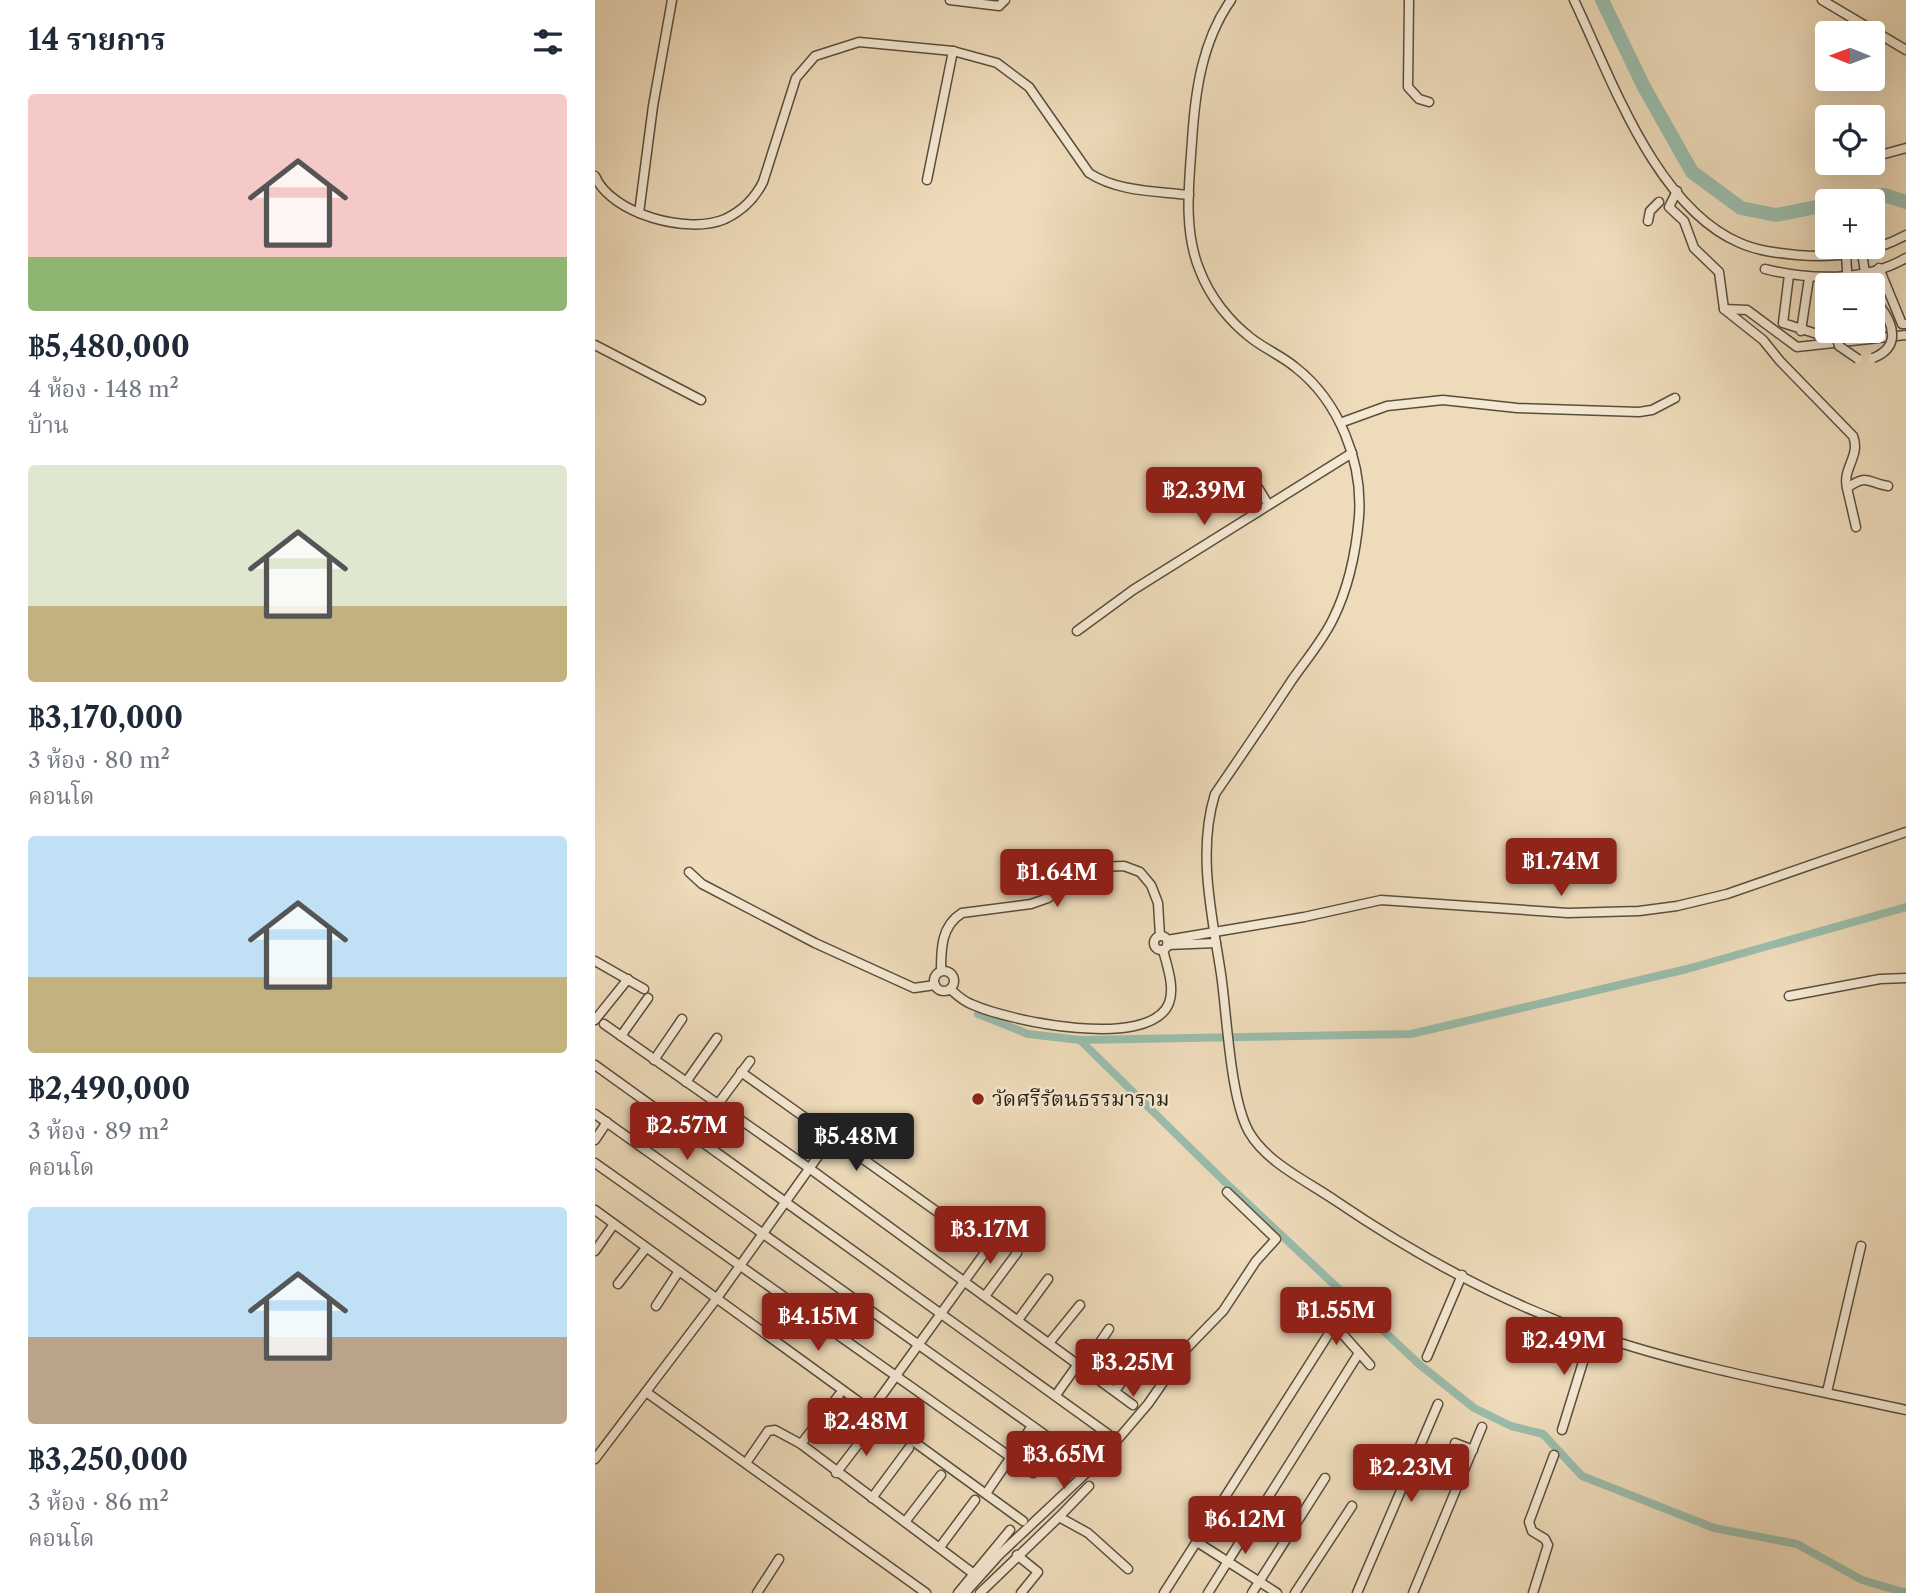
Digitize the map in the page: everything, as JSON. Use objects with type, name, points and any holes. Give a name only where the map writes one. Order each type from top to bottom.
[{"type":"street","points":[[639,213],[653,106],[672,0]]},
{"type":"street","points":[[950,0],[999,6],[1005,0]]},
{"type":"street","points":[[1231,0],[1221,15],[1205,55],[1197,90],[1189,195],[1193,248],[1212,295],[1251,338],[1294,366],[1310,380],[1340,422],[1352,453],[1359,487],[1359,516],[1353,559],[1333,620],[1215,794],[1208,817],[1204,839],[1214,930],[1244,1119],[1261,1149],[1379,1230],[1462,1275],[1592,1333],[1660,1353],[1906,1410]]},
{"type":"street","points":[[1409,0],[1408,87],[1413,95],[1429,102]]},
{"type":"street","points":[[1574,0],[1627,113],[1677,191],[1704,220],[1737,243],[1758,250],[1815,254]]},
{"type":"street","points":[[1822,0],[1906,50]]},
{"type":"street","points":[[596,182],[618,201],[639,213],[694,225],[724,219],[745,206],[756,196],[764,183],[796,78],[815,56],[825,50],[859,42],[953,51],[983,57],[1013,72],[1029,87],[1082,165],[1102,182],[1189,195]]},
{"type":"street","points":[[927,180],[953,51]]},
{"type":"street","points":[[1885,154],[1906,148]]},
{"type":"street","points":[[1677,191],[1669,206],[1684,221],[1694,248],[1719,272],[1724,309],[1756,333],[1853,436],[1856,450],[1845,472],[1856,527]]},
{"type":"street","points":[[1648,221],[1650,211],[1659,202]]},
{"type":"street","points":[[1885,244],[1906,235]]},
{"type":"street","points":[[1863,259],[1864,272]]},
{"type":"street","points":[[1858,273],[1904,259],[1906,270]]},
{"type":"street","points":[[1879,268],[1902,324],[1906,324]]},
{"type":"street","points":[[1765,269],[1815,279]]},
{"type":"street","points":[[1789,275],[1782,321],[1787,326],[1815,333]]},
{"type":"street","points":[[1801,331],[1809,278]]},
{"type":"street","points":[[1724,309],[1747,310],[1797,347],[1906,335]]},
{"type":"street","points":[[1873,358],[1886,351],[1893,340],[1893,328],[1885,315]]},
{"type":"street","points":[[1838,343],[1858,359]]},
{"type":"street","points":[[595,345],[701,400]]},
{"type":"street","points":[[1340,422],[1387,406],[1420,400],[1477,402],[1517,408],[1639,412],[1657,408],[1675,398]]},
{"type":"street","points":[[1077,631],[1133,590],[1352,453]]},
{"type":"street","points":[[1847,488],[1859,479],[1867,478],[1888,486]]},
{"type":"street","points":[[1254,481],[1268,505]]},
{"type":"street","points":[[1189,940],[1214,930],[1304,917],[1381,900],[1568,913],[1665,907],[1727,894],[1906,832]]},
{"type":"street","points":[[935,985],[936,975],[941,971],[944,934],[955,918],[962,914],[1031,904],[1048,898],[1103,865],[1124,866],[1146,877],[1158,903],[1171,987],[1169,1003],[1154,1021],[1136,1027],[1046,1026],[973,1005],[950,989]]},
{"type":"street","points":[[689,872],[702,884],[913,988],[935,985],[943,991],[950,989]]},
{"type":"street","points":[[1165,943],[1189,940],[1216,943]]},
{"type":"street","points":[[595,961],[628,979],[646,994],[621,1036]]},
{"type":"street","points":[[941,971],[953,976],[950,989]]},
{"type":"street","points":[[1789,996],[1880,979],[1906,978]]},
{"type":"street","points":[[595,1020],[628,979]]},
{"type":"street","points":[[654,1060],[682,1018]]},
{"type":"street","points":[[604,1024],[809,1168],[1133,1405]]},
{"type":"street","points":[[686,1082],[717,1038]]},
{"type":"street","points":[[717,1104],[750,1061]]},
{"type":"street","points":[[595,1065],[942,1312],[1108,1434]]},
{"type":"street","points":[[741,1072],[988,1248]]},
{"type":"street","points":[[595,1114],[1069,1452]]},
{"type":"street","points":[[595,1140],[607,1122]]},
{"type":"street","points":[[595,1459],[717,1298],[831,1138]]},
{"type":"street","points":[[595,1163],[1033,1473]]},
{"type":"street","points":[[965,1593],[999,1555],[1101,1459],[1148,1404],[1187,1348],[1223,1311],[1257,1261],[1276,1239],[1227,1192]]},
{"type":"street","points":[[595,1210],[987,1492],[1023,1521]]},
{"type":"street","points":[[595,1251],[614,1224]]},
{"type":"street","points":[[872,1409],[997,1236]]},
{"type":"street","points":[[1827,1392],[1861,1247]]},
{"type":"street","points":[[618,1284],[646,1248]]},
{"type":"street","points":[[985,1296],[1017,1252]]},
{"type":"street","points":[[656,1306],[679,1271]]},
{"type":"street","points":[[1427,1357],[1462,1275]]},
{"type":"street","points":[[1018,1320],[1048,1279]]},
{"type":"street","points":[[1049,1343],[1080,1305]]},
{"type":"street","points":[[1323,1312],[1370,1365]]},
{"type":"street","points":[[1164,1593],[1335,1324]]},
{"type":"street","points":[[1056,1395],[1109,1329]]},
{"type":"street","points":[[1562,1430],[1592,1333]]},
{"type":"street","points":[[1115,1391],[1143,1353]]},
{"type":"street","points":[[1208,1593],[1359,1353]]},
{"type":"street","points":[[646,1392],[926,1593]]},
{"type":"street","points":[[800,1444],[839,1395]]},
{"type":"street","points":[[1357,1593],[1438,1404]]},
{"type":"street","points":[[837,1473],[873,1425]]},
{"type":"street","points":[[987,1492],[1032,1426]]},
{"type":"street","points":[[1413,1593],[1482,1427]]},
{"type":"street","points":[[746,1463],[770,1430],[800,1444],[974,1574]]},
{"type":"street","points":[[1058,1466],[1079,1439]]},
{"type":"street","points":[[1455,1443],[1473,1450]]},
{"type":"street","points":[[872,1499],[909,1448]]},
{"type":"street","points":[[1533,1593],[1548,1545],[1545,1539],[1532,1531],[1529,1522],[1554,1455]]},
{"type":"street","points":[[905,1522],[941,1475]]},
{"type":"street","points":[[1252,1593],[1325,1478]]},
{"type":"street","points":[[980,1593],[1089,1486]]},
{"type":"street","points":[[940,1548],[975,1500]]},
{"type":"street","points":[[1295,1593],[1352,1506]]},
{"type":"street","points":[[1059,1517],[1088,1533],[1128,1569]]},
{"type":"street","points":[[958,1593],[1010,1530]]},
{"type":"street","points":[[1197,1542],[1277,1593]]},
{"type":"street","points":[[1017,1555],[1038,1572],[1021,1593]]},
{"type":"street","points":[[757,1593],[779,1559]]},
{"type":"waterway","points":[[1602,0],[1644,87],[1692,172],[1741,208],[1776,215],[1815,207]]},
{"type":"waterway","points":[[1885,195],[1906,202]]},
{"type":"waterway","points":[[978,1014],[1028,1034],[1080,1040],[1411,1034],[1687,969],[1906,907]]},
{"type":"waterway","points":[[1080,1040],[1230,1187],[1420,1365],[1474,1408],[1511,1426],[1543,1434],[1582,1476],[1714,1528],[1797,1544],[1862,1580],[1906,1593]]},
{"type":"place","name":"วัดศรีรัตนธรรมาราม","points":[[978,1099]]}]
